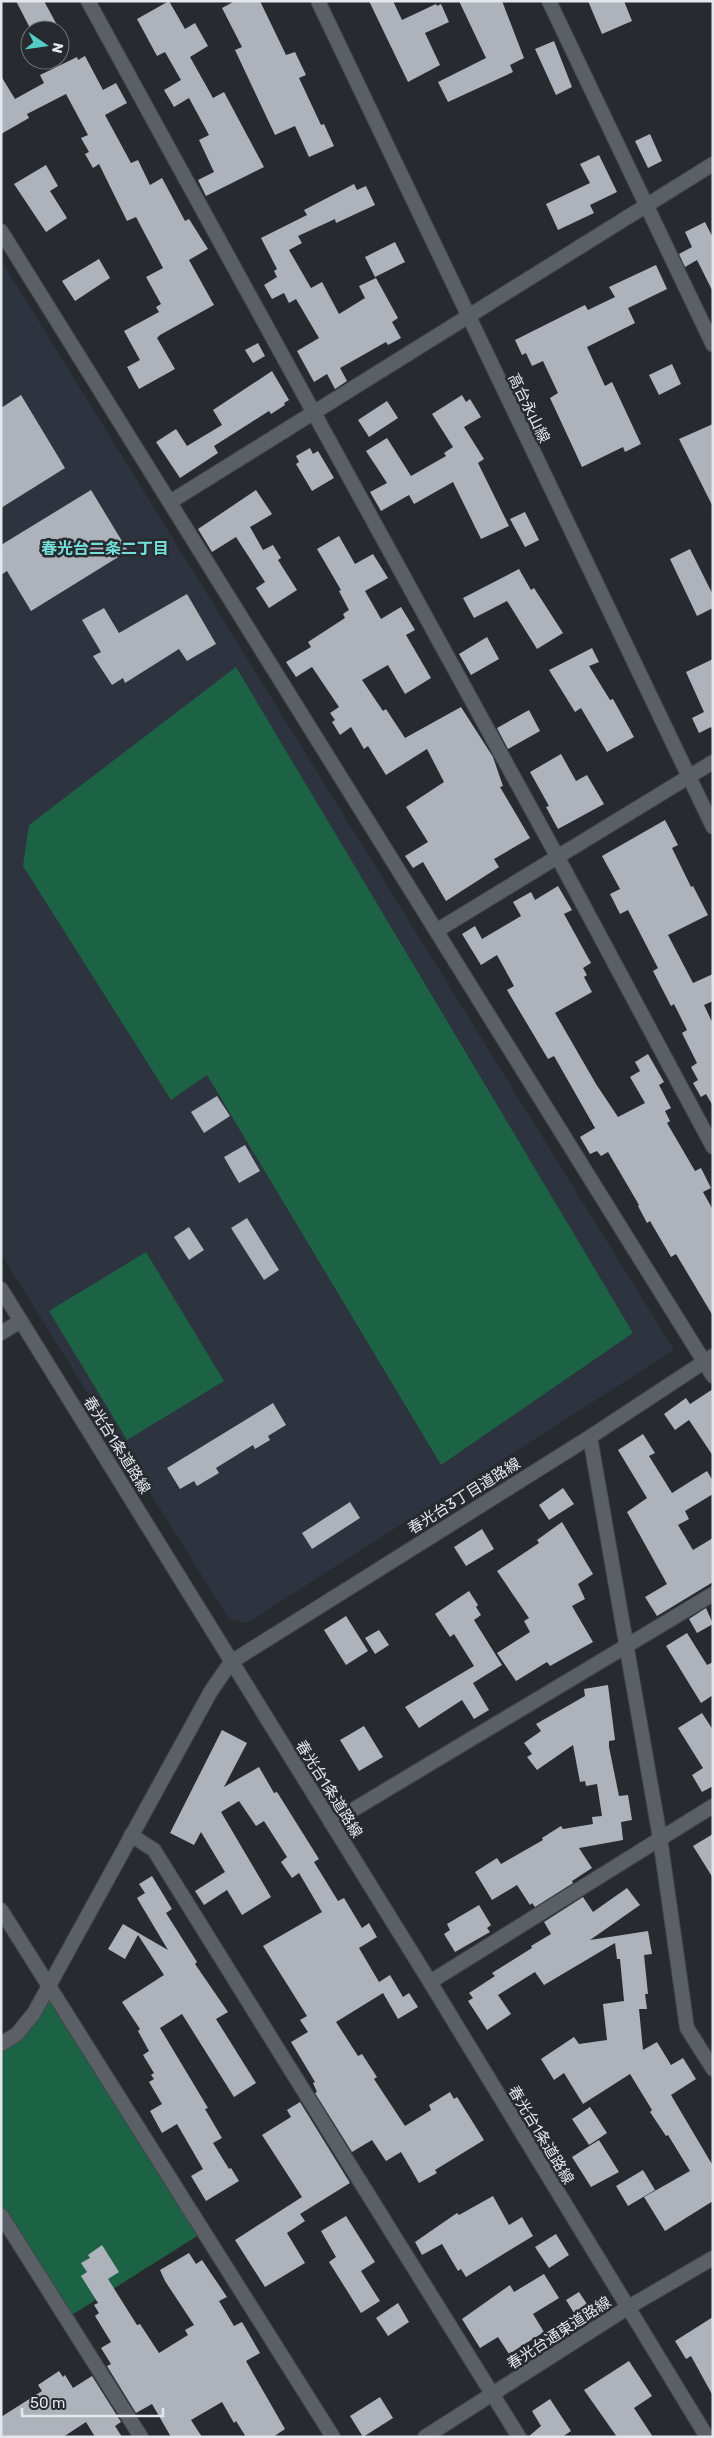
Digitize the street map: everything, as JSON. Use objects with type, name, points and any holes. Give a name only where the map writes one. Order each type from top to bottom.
[{"type":"street","points":[[88,1],[557,856],[713,1147]]},
{"type":"street","name":"高台永山線","points":[[318,1],[713,827]]},
{"type":"street","points":[[549,1],[713,345]]},
{"type":"street","points":[[170,502],[713,164]]},
{"type":"street","points":[[1,231],[436,931],[708,1358],[713,1376]]},
{"type":"street","points":[[436,931],[713,762]]},
{"type":"street","name":"春光台1条道路線","points":[[1,1289],[430,1982],[707,2437]]},
{"type":"street","points":[[1,1333],[21,1321]]},
{"type":"street","name":"春光台3丁目道路線","points":[[231,1662],[590,1437],[708,1358]]},
{"type":"street","points":[[590,1437],[660,1838],[687,2028],[713,2069]]},
{"type":"street","points":[[331,1823],[713,1594]]},
{"type":"street","points":[[1,2044],[16,2034],[34,2014],[211,1691],[231,1662]]},
{"type":"street","points":[[430,1982],[713,1806]]},
{"type":"street","points":[[131,1835],[154,1850],[519,2437]]},
{"type":"street","points":[[1,1910],[333,2437]]},
{"type":"street","points":[[1,2215],[141,2437]]},
{"type":"street","name":"春光台通東道路線","points":[[425,2437],[627,2308],[713,2258]]},
{"type":"shaded area","points":[[1,260],[674,1350],[247,1623],[229,1619],[1,1254]]},
{"type":"green space","points":[[236,667],[633,1333],[441,1465],[207,1075],[171,1100],[23,866],[29,825]]},
{"type":"green space","points":[[146,1252],[224,1381],[127,1440],[49,1311]]},
{"type":"green space","points":[[49,1985],[205,2231],[67,2318],[1,2215],[1,2044]]},
{"type":"building","points":[[16,1],[44,1],[54,20],[26,20]]},
{"type":"building","points":[[169,1],[185,29],[195,23],[208,46],[190,57],[213,98],[224,92],[264,167],[206,196],[198,180],[214,172],[199,140],[209,135],[189,98],[174,107],[164,90],[181,80],[165,52],[157,56],[137,19]]},
{"type":"building","points":[[235,1],[260,1],[286,55],[295,52],[306,75],[299,78],[321,125],[324,124],[334,146],[309,157],[295,126],[275,135],[235,50],[242,47],[222,8]]},
{"type":"building","points":[[369,1],[393,1],[402,20],[436,4],[437,6],[441,4],[449,22],[425,33],[440,65],[408,82]]},
{"type":"building","points":[[459,1],[502,1],[524,58],[510,65],[513,72],[448,102],[438,82],[486,58]]},
{"type":"building","points":[[588,1],[624,1],[632,21],[602,34]]},
{"type":"building","points":[[554,41],[572,87],[556,95],[535,49]]},
{"type":"building","points":[[85,56],[103,90],[116,83],[127,103],[105,115],[131,163],[138,160],[150,185],[162,178],[185,221],[189,219],[208,249],[189,260],[214,305],[157,338],[175,369],[139,389],[127,367],[140,360],[124,331],[159,312],[156,307],[161,304],[146,277],[163,268],[136,217],[127,221],[99,164],[93,168],[85,154],[89,152],[81,138],[88,135],[66,94],[27,114],[29,118],[1,134],[1,76],[15,99],[44,83],[40,75],[50,70],[70,70],[70,60],[77,57],[78,60]]},
{"type":"building","points":[[650,134],[662,161],[648,168],[635,141]]},
{"type":"building","points":[[599,155],[617,192],[590,205],[594,213],[558,230],[546,204],[590,183],[580,164]]},
{"type":"building","points":[[46,165],[58,186],[50,191],[67,218],[46,232],[14,184]]},
{"type":"building","points":[[354,184],[357,190],[366,186],[375,205],[336,223],[335,219],[298,236],[302,243],[289,250],[311,288],[322,282],[339,314],[365,298],[359,286],[376,278],[398,318],[392,322],[401,338],[388,345],[386,342],[340,368],[347,381],[335,389],[327,374],[314,382],[297,351],[319,338],[296,299],[289,303],[284,293],[272,299],[264,285],[277,277],[274,271],[277,269],[261,238],[307,215],[304,210]]},
{"type":"building","points":[[705,222],[713,238],[713,292],[697,260],[685,267],[679,254],[692,247],[685,232]]},
{"type":"building","points":[[395,242],[405,262],[375,277],[365,257]]},
{"type":"building","points":[[99,259],[110,278],[75,301],[62,281]]},
{"type":"building","points":[[656,265],[667,289],[628,308],[635,323],[587,347],[605,386],[612,382],[641,444],[625,452],[623,447],[582,467],[550,398],[558,393],[543,361],[532,366],[526,353],[522,355],[515,340],[585,305],[588,310],[615,297],[609,287]]},
{"type":"building","points":[[258,343],[265,356],[253,363],[245,350]]},
{"type":"building","points":[[672,364],[681,384],[659,395],[649,375]]},
{"type":"building","points":[[272,371],[289,400],[284,403],[285,405],[271,414],[269,411],[214,446],[218,453],[180,478],[156,442],[176,429],[187,446],[222,425],[213,410]]},
{"type":"building","points":[[21,395],[65,468],[1,508],[1,408]]},
{"type":"building","points":[[462,395],[466,402],[470,399],[481,417],[464,427],[484,459],[478,463],[509,526],[481,539],[453,482],[414,504],[409,495],[381,511],[370,492],[387,483],[366,451],[387,438],[411,476],[446,456],[444,453],[453,447],[432,414]]},
{"type":"building","points":[[387,401],[398,418],[369,437],[358,420]]},
{"type":"building","points":[[713,424],[713,507],[679,439]]},
{"type":"building","points":[[310,448],[313,454],[318,451],[334,478],[312,491],[296,464],[299,462],[296,456]]},
{"type":"building","points":[[91,490],[128,551],[31,611],[7,571],[1,575],[1,545]]},
{"type":"building","points":[[256,490],[272,514],[250,527],[263,550],[273,545],[281,558],[278,560],[297,590],[269,608],[256,588],[265,582],[236,537],[212,552],[198,529]]},
{"type":"building","points":[[525,512],[539,540],[525,547],[510,519]]},
{"type":"building","points":[[339,536],[355,564],[373,554],[388,578],[365,591],[381,619],[401,607],[415,630],[406,635],[431,678],[405,694],[388,665],[362,680],[383,711],[386,709],[405,738],[461,707],[493,757],[503,786],[500,787],[530,838],[494,859],[499,867],[446,901],[423,862],[413,868],[405,856],[428,842],[406,807],[444,782],[427,749],[386,775],[368,746],[364,749],[351,727],[340,735],[332,722],[335,720],[330,713],[339,707],[312,667],[296,677],[286,662],[311,647],[308,642],[345,618],[343,614],[349,610],[339,591],[341,590],[317,549]]},
{"type":"building","points":[[690,549],[713,595],[713,608],[697,616],[670,559]]},
{"type":"building","points":[[519,569],[531,590],[534,588],[563,633],[537,649],[507,601],[474,618],[463,598]]},
{"type":"building","points":[[187,594],[216,644],[187,661],[179,649],[125,683],[123,678],[112,685],[93,656],[101,652],[82,620],[104,608],[119,633]]},
{"type":"building","points":[[487,637],[499,659],[471,675],[459,654]]},
{"type":"building","points":[[592,648],[599,662],[589,666],[610,700],[613,699],[634,737],[607,752],[581,708],[575,712],[549,670]]},
{"type":"building","points":[[713,659],[713,731],[711,727],[699,733],[692,718],[704,712],[686,672]]},
{"type":"building","points":[[529,710],[540,731],[508,749],[497,728]]},
{"type":"building","points":[[561,754],[576,781],[587,775],[604,804],[558,829],[546,807],[549,806],[530,772]]},
{"type":"building","points":[[665,820],[678,845],[672,848],[691,887],[693,886],[708,915],[668,935],[693,983],[713,974],[713,1001],[704,1005],[713,1024],[713,1106],[706,1094],[701,1097],[693,1083],[698,1080],[691,1067],[697,1063],[682,1033],[687,1030],[674,1004],[671,1006],[653,971],[658,968],[628,910],[620,914],[610,894],[620,889],[602,856]]},
{"type":"building","points":[[558,886],[572,910],[564,914],[591,963],[583,968],[587,975],[584,977],[592,992],[555,1013],[596,1084],[618,1117],[645,1103],[630,1077],[640,1071],[635,1062],[648,1054],[664,1082],[659,1085],[671,1108],[665,1111],[670,1121],[667,1123],[695,1171],[701,1168],[711,1188],[703,1192],[713,1210],[713,1316],[676,1254],[671,1257],[650,1221],[647,1223],[639,1205],[608,1152],[601,1156],[597,1151],[590,1154],[580,1137],[595,1128],[554,1056],[548,1059],[507,990],[514,986],[497,955],[481,965],[462,934],[475,926],[482,939],[521,916],[513,902],[531,892],[535,900]]},
{"type":"building","points":[[217,1096],[230,1116],[204,1133],[191,1112]]},
{"type":"building","points":[[245,1145],[260,1171],[239,1183],[224,1157]]},
{"type":"building","points":[[247,1218],[279,1270],[264,1280],[231,1228]]},
{"type":"building","points":[[189,1227],[204,1250],[189,1260],[174,1237]]},
{"type":"building","points":[[713,1389],[713,1456],[689,1420],[675,1430],[664,1414],[686,1398],[690,1404]]},
{"type":"building","points":[[273,1403],[286,1425],[268,1436],[270,1440],[255,1449],[253,1445],[216,1468],[219,1473],[197,1486],[194,1481],[180,1489],[167,1468]]},
{"type":"building","points":[[643,1434],[655,1453],[649,1456],[672,1493],[707,1471],[713,1481],[713,1494],[685,1511],[689,1519],[678,1525],[693,1550],[713,1538],[713,1582],[657,1616],[645,1597],[667,1584],[627,1512],[647,1498],[618,1450]]},
{"type":"building","points":[[563,1488],[574,1504],[549,1520],[539,1505]]},
{"type":"building","points":[[350,1502],[360,1518],[312,1549],[302,1533]]},
{"type":"building","points":[[562,1522],[593,1574],[578,1584],[585,1599],[572,1606],[593,1642],[550,1666],[547,1662],[516,1681],[497,1653],[530,1632],[524,1621],[529,1618],[497,1571],[539,1543],[537,1540]]},
{"type":"building","points":[[482,1529],[494,1549],[466,1566],[454,1547]]},
{"type":"building","points":[[469,1591],[478,1605],[476,1607],[481,1615],[474,1620],[502,1665],[473,1683],[489,1710],[474,1719],[462,1700],[419,1728],[405,1707],[474,1666],[454,1634],[450,1637],[435,1614]]},
{"type":"building","points":[[706,1608],[713,1624],[697,1633],[689,1619]]},
{"type":"building","points":[[346,1616],[368,1651],[346,1665],[324,1630]]},
{"type":"building","points":[[379,1630],[389,1645],[375,1654],[365,1638]]},
{"type":"building","points":[[687,1633],[707,1665],[713,1662],[713,1695],[701,1703],[666,1646]]},
{"type":"building","points":[[608,1685],[615,1740],[609,1741],[609,1747],[619,1796],[628,1795],[632,1820],[621,1822],[623,1840],[579,1848],[592,1868],[572,1881],[573,1883],[535,1907],[532,1903],[530,1905],[517,1885],[492,1900],[475,1872],[497,1858],[501,1864],[543,1840],[542,1838],[561,1826],[563,1829],[593,1824],[592,1817],[602,1816],[597,1784],[586,1786],[585,1781],[580,1782],[573,1745],[537,1770],[527,1757],[532,1754],[524,1743],[541,1731],[536,1724],[585,1696],[584,1689]]},
{"type":"building","points":[[702,1713],[713,1730],[713,1786],[702,1792],[692,1775],[703,1768],[678,1728]]},
{"type":"building","points":[[364,1726],[383,1757],[359,1771],[340,1740]]},
{"type":"building","points":[[222,1730],[247,1743],[224,1787],[259,1767],[274,1793],[277,1792],[319,1859],[314,1862],[338,1901],[344,1898],[362,1928],[369,1923],[377,1937],[359,1948],[379,1982],[390,1975],[403,1997],[409,1993],[418,2007],[398,2019],[383,1993],[336,2022],[358,2056],[362,2054],[377,2077],[374,2079],[405,2126],[431,2110],[429,2105],[450,2092],[454,2099],[457,2097],[484,2140],[435,2170],[437,2173],[419,2183],[401,2152],[386,2161],[372,2140],[352,2152],[315,2093],[317,2092],[313,2083],[315,2082],[291,2042],[308,2032],[300,2020],[307,2016],[263,1946],[322,1912],[299,1873],[292,1878],[281,1862],[287,1857],[264,1821],[256,1826],[239,1801],[221,1812],[271,1897],[242,1915],[227,1890],[204,1905],[195,1891],[225,1872],[201,1832],[194,1845],[170,1833]]},
{"type":"building","points":[[713,1834],[713,1878],[693,1846]]},
{"type":"building","points":[[152,1876],[172,1909],[166,1913],[197,1962],[195,1964],[228,2012],[216,2019],[256,2083],[234,2097],[182,2014],[160,2028],[208,2108],[205,2109],[222,2138],[213,2143],[239,2181],[206,2201],[191,2176],[203,2169],[177,2124],[162,2133],[150,2111],[162,2104],[149,2082],[154,2079],[151,2075],[154,2073],[143,2055],[149,2051],[138,2031],[140,2029],[122,2002],[164,1975],[138,1935],[125,1959],[108,1949],[123,1924],[168,1950],[137,1898],[145,1893],[139,1884]]},
{"type":"building","points":[[627,1888],[640,1905],[590,1940],[648,1931],[652,1954],[644,1955],[648,1994],[645,1994],[647,2009],[639,2009],[643,2050],[657,2042],[671,2065],[683,2058],[696,2079],[671,2095],[713,2166],[713,2201],[665,2231],[644,2197],[690,2171],[668,2135],[666,2136],[650,2112],[652,2110],[630,2074],[583,2104],[564,2073],[554,2080],[541,2059],[574,2037],[579,2044],[607,2040],[603,2004],[624,2001],[620,1959],[617,1959],[615,1943],[544,1985],[535,1972],[498,1995],[511,2014],[487,2030],[468,2001],[473,1998],[469,1993],[495,1976],[492,1973],[551,1934],[544,1922],[583,1897],[593,1912]]},
{"type":"building","points":[[479,1905],[491,1925],[487,1928],[490,1932],[455,1952],[444,1934],[450,1930],[447,1924]]},
{"type":"building","points":[[300,2102],[350,2183],[300,2214],[305,2221],[287,2233],[305,2263],[265,2287],[235,2240],[302,2197],[262,2135],[291,2117],[287,2110]]},
{"type":"building","points":[[590,2107],[607,2133],[589,2145],[572,2119]]},
{"type":"building","points":[[599,2140],[619,2172],[591,2187],[572,2157]]},
{"type":"building","points":[[643,2170],[655,2190],[628,2206],[616,2186]]},
{"type":"building","points":[[493,2196],[509,2225],[522,2217],[533,2236],[466,2277],[461,2269],[458,2271],[442,2244],[422,2255],[415,2242],[457,2213],[459,2215]]},
{"type":"building","points":[[346,2216],[375,2262],[361,2271],[380,2301],[361,2313],[329,2262],[336,2257],[321,2231]]},
{"type":"building","points":[[556,2234],[569,2255],[549,2268],[535,2247]]},
{"type":"building","points":[[102,2245],[119,2272],[108,2279],[137,2325],[140,2324],[159,2353],[188,2335],[185,2330],[194,2325],[165,2281],[160,2270],[189,2253],[196,2264],[202,2260],[227,2297],[219,2301],[234,2326],[242,2322],[260,2353],[246,2361],[285,2429],[273,2437],[246,2437],[236,2421],[234,2423],[222,2402],[191,2420],[202,2437],[171,2437],[152,2404],[136,2413],[107,2366],[111,2364],[101,2348],[111,2342],[95,2316],[99,2313],[94,2305],[98,2303],[81,2276],[87,2272],[81,2263],[90,2258],[88,2255]]},
{"type":"building","points":[[544,2274],[559,2298],[533,2314],[544,2332],[509,2354],[498,2337],[480,2348],[462,2319],[510,2285],[514,2292]]},
{"type":"building","points":[[579,2292],[587,2304],[574,2313],[566,2300]]},
{"type":"building","points":[[398,2303],[409,2322],[388,2336],[376,2318]]},
{"type":"building","points":[[713,2317],[713,2396],[691,2356],[686,2359],[675,2341]]},
{"type":"building","points":[[629,2361],[652,2396],[634,2408],[653,2437],[617,2437],[584,2390]]},
{"type":"building","points":[[59,2371],[63,2377],[65,2375],[73,2388],[92,2376],[121,2422],[115,2426],[122,2437],[95,2437],[86,2422],[63,2437],[1,2437],[1,2417],[42,2391],[38,2385]]},
{"type":"building","points":[[380,2397],[393,2418],[363,2437],[350,2416]]},
{"type":"building","points":[[550,2399],[571,2431],[562,2437],[528,2437],[541,2426],[532,2411]]},
{"type":"district","name":"春光台二条二丁目","points":[[105,548]]}]
